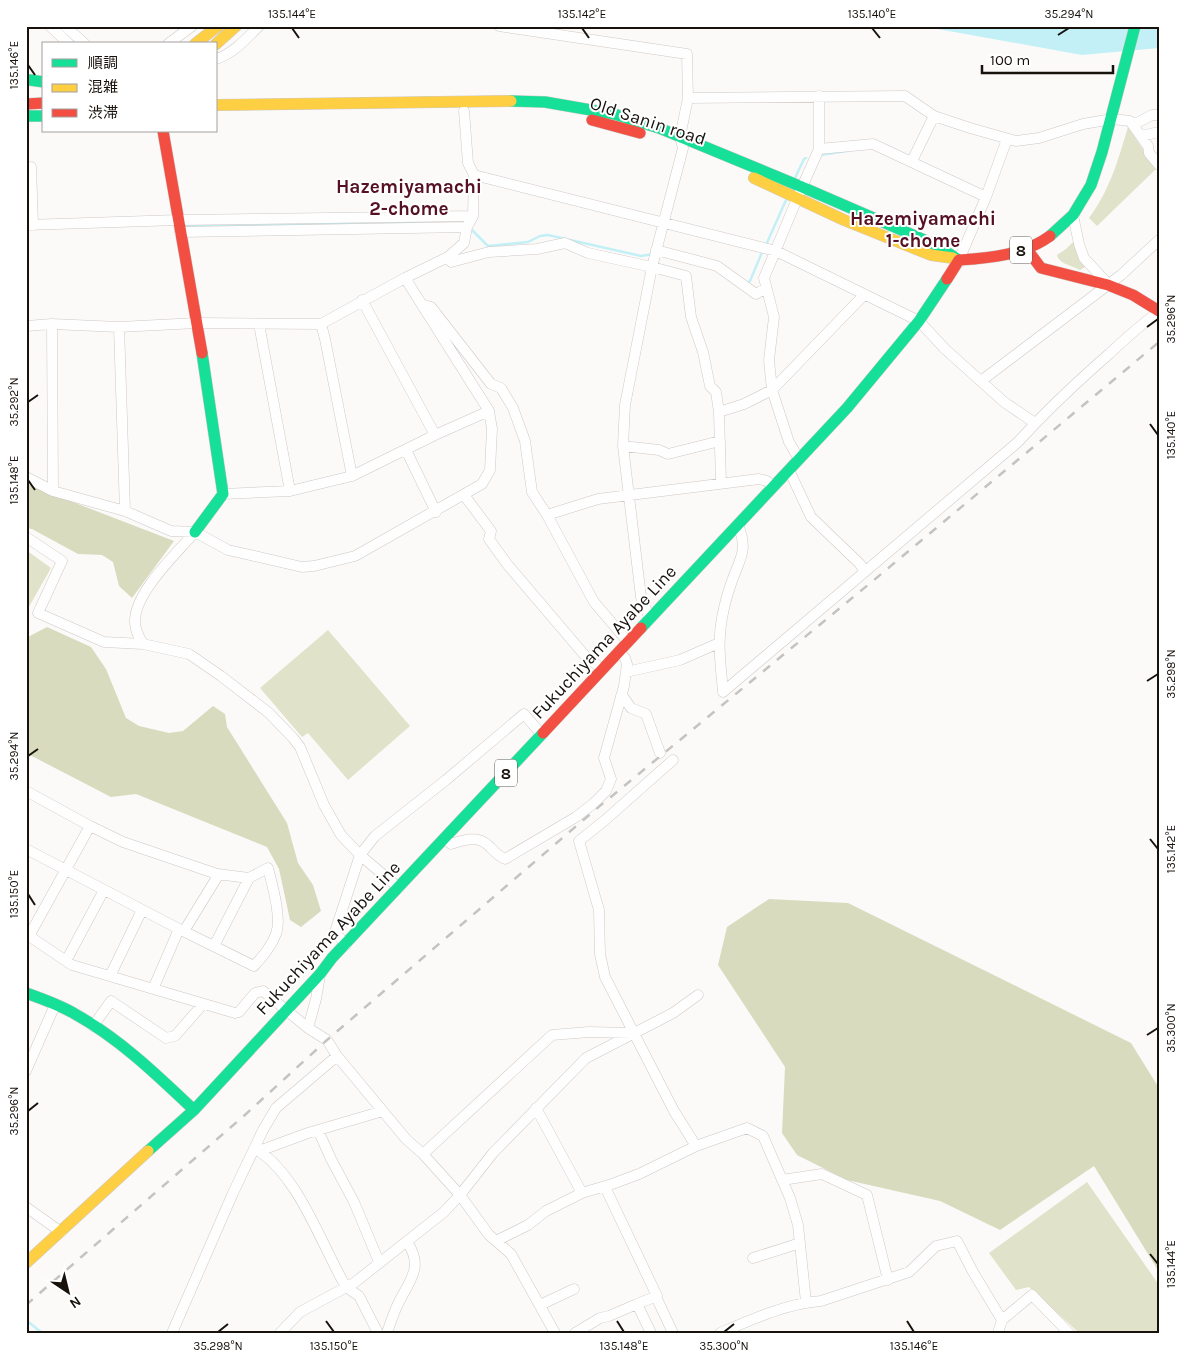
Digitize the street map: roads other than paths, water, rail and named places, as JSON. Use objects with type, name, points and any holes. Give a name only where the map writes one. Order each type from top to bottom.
[{"type":"main road","points":[[198,42],[218,26]]},
{"type":"main road","points":[[218,42],[236,26]]},
{"type":"main road","name":"8","points":[[959,260],[984,258],[1026,248],[1044,240],[1073,215],[1086,195],[1098,167],[1113,116],[1135,26]]},
{"type":"main road","points":[[28,83],[42,82]]},
{"type":"main road","points":[[28,83],[42,89]]},
{"type":"main road","points":[[218,105],[497,100],[545,102],[614,114],[659,128],[681,142],[799,192],[936,245],[959,260]]},
{"type":"main road","points":[[26,104],[42,103]]},
{"type":"main road","name":"Old Sanin road","points":[[218,115],[464,111],[545,112],[604,122],[681,142]]},
{"type":"main road","points":[[26,116],[42,116]]},
{"type":"main road","points":[[163,132],[197,323],[223,486],[223,494],[195,532]]},
{"type":"main road","points":[[1026,248],[1041,268],[1108,285],[1133,295],[1159,311]]},
{"type":"main road","name":"Fukuchiyama Ayabe Line","points":[[26,1263],[194,1110],[320,974],[332,958],[847,408],[919,321],[959,260]]},
{"type":"main road","points":[[26,992],[75,1014],[116,1042],[194,1110]]},
{"type":"street","points":[[50,26],[67,42]]},
{"type":"street","points":[[65,26],[83,42]]},
{"type":"street","points":[[171,42],[192,26]]},
{"type":"street","points":[[218,58],[246,40],[259,26]]},
{"type":"street","points":[[500,26],[687,54],[688,98],[681,142],[652,267],[625,405],[623,446],[628,494],[641,597],[650,619]]},
{"type":"street","points":[[28,83],[42,78]]},
{"type":"street","points":[[799,459],[789,442],[772,390],[769,360],[774,317],[764,278],[799,192],[819,149],[819,96]]},
{"type":"street","points":[[688,98],[905,96],[934,116],[1016,141],[1039,138],[1113,116],[1130,121],[1148,146],[1149,153],[1158,164]]},
{"type":"street","points":[[26,326],[52,324],[119,326],[197,323],[321,324],[362,300],[448,257],[464,243],[467,227],[473,216],[474,175],[468,163],[464,111]]},
{"type":"street","points":[[1133,125],[1152,115],[1159,115]]},
{"type":"street","points":[[912,161],[934,116]]},
{"type":"street","points":[[1141,136],[1159,132]]},
{"type":"street","points":[[959,260],[986,197],[1007,139]]},
{"type":"street","points":[[819,149],[873,144],[986,197]]},
{"type":"street","points":[[1148,146],[1159,150]]},
{"type":"street","points":[[31,167],[29,225],[467,227]]},
{"type":"street","points":[[474,175],[776,250],[919,321],[945,349],[1004,402],[1035,423]]},
{"type":"street","points":[[1073,215],[1084,258],[1108,285]]},
{"type":"street","points":[[179,226],[473,216]]},
{"type":"street","points":[[981,381],[1108,285],[1159,240]]},
{"type":"street","points":[[448,257],[452,262],[489,252],[537,249],[565,243],[588,253],[686,276],[691,317],[703,352],[710,386],[716,392],[719,412],[721,483]]},
{"type":"street","points":[[656,250],[717,266],[756,294],[766,288]]},
{"type":"street","points":[[26,477],[53,491],[125,511],[170,531],[195,532],[228,550],[302,566],[314,566],[355,556],[436,512],[482,484],[490,470],[492,429],[490,411],[405,278]]},
{"type":"street","points":[[719,412],[744,404],[772,390],[864,295]]},
{"type":"street","points":[[362,300],[435,435]]},
{"type":"street","points":[[422,305],[431,307],[491,384],[501,388],[513,408],[525,441],[532,492],[547,515],[594,602],[628,642]]},
{"type":"street","points":[[738,524],[743,537],[742,560],[731,583],[722,617],[719,643],[723,692],[1018,442],[1035,423],[1094,367],[1159,311]]},
{"type":"street","points":[[52,324],[53,491]]},
{"type":"street","points":[[259,324],[290,491]]},
{"type":"street","points":[[321,324],[352,476]]},
{"type":"street","points":[[119,326],[125,511]]},
{"type":"street","points":[[223,494],[290,491],[352,476],[435,435],[490,411]]},
{"type":"street","points":[[623,446],[660,450],[668,454],[720,441]]},
{"type":"street","points":[[406,450],[436,512]]},
{"type":"street","points":[[789,470],[811,518],[860,564],[865,572]]},
{"type":"street","points":[[547,515],[598,499],[628,494],[759,479],[768,481],[773,487]]},
{"type":"street","points":[[464,495],[491,532],[489,539],[507,564],[587,658],[596,664]]},
{"type":"street","points":[[143,644],[136,632],[134,621],[138,605],[147,588],[195,532]]},
{"type":"street","points":[[26,537],[62,562],[38,613],[104,642],[143,644],[189,654],[269,713],[300,747],[324,805],[341,835],[399,888]]},
{"type":"street","points":[[626,672],[680,660],[719,643]]},
{"type":"street","points":[[445,838],[451,844],[474,838],[481,840],[499,857],[504,859],[576,817],[606,792],[611,779],[604,758],[621,696],[627,664],[625,658],[619,652]]},
{"type":"street","points":[[621,696],[631,708],[646,714],[660,753]]},
{"type":"street","points":[[346,945],[335,932],[360,854],[376,836],[524,714],[542,735]]},
{"type":"street","points":[[672,760],[604,822],[579,841],[599,910],[600,954],[605,977],[674,1111],[696,1146]]},
{"type":"street","points":[[26,791],[123,842],[219,874],[249,878]]},
{"type":"street","points":[[90,826],[28,935],[72,965],[234,1014],[239,1012],[255,993],[263,991],[308,1028],[327,1040],[337,1056],[406,1139],[423,1154],[460,1195],[489,1235],[510,1254],[556,1333]]},
{"type":"street","points":[[27,851],[65,869],[142,910],[182,930],[214,946],[254,966],[266,952],[277,932],[276,900],[268,868],[249,878],[214,946]]},
{"type":"street","points":[[153,989],[182,930],[219,874]]},
{"type":"street","points":[[66,961],[104,890]]},
{"type":"street","points":[[110,976],[142,910]]},
{"type":"street","points":[[308,1028],[316,1000],[320,974]]},
{"type":"street","points":[[280,1333],[300,1312],[354,1283],[444,1212],[493,1153],[586,1058],[673,1013],[698,995]]},
{"type":"street","points":[[93,1026],[111,1001],[166,1038],[175,1036],[204,1004]]},
{"type":"street","points":[[28,1064],[55,1005]]},
{"type":"street","points":[[423,1154],[552,1035],[589,1032],[633,1033]]},
{"type":"street","points":[[172,1333],[276,1108],[337,1056]]},
{"type":"street","points":[[536,1108],[582,1193]]},
{"type":"street","points":[[256,1150],[383,1111]]},
{"type":"street","points":[[496,1241],[528,1225],[546,1211],[582,1193],[605,1187],[638,1174],[696,1146],[747,1128],[763,1136],[782,1180],[798,1225],[806,1302]]},
{"type":"street","points":[[318,1130],[354,1202],[379,1262]]},
{"type":"street","points":[[256,1150],[281,1170],[295,1190],[346,1287],[359,1296],[378,1333]]},
{"type":"street","points":[[782,1180],[822,1174],[867,1195],[888,1280]]},
{"type":"street","points":[[574,1333],[600,1318],[657,1296],[605,1187]]},
{"type":"street","points":[[26,1207],[61,1232]]},
{"type":"street","points":[[723,1332],[806,1302],[821,1302],[910,1272],[936,1246],[957,1241],[1002,1320]]},
{"type":"street","points":[[387,1333],[396,1308],[412,1278],[416,1261],[413,1250],[407,1242]]},
{"type":"street","points":[[753,1258],[800,1243]]},
{"type":"street","points":[[540,1305],[574,1289]]},
{"type":"street","points":[[998,1333],[1002,1320],[1032,1296],[1069,1333]]},
{"type":"street","points":[[658,1301],[673,1333]]},
{"type":"street","points":[[636,1304],[651,1333]]},
{"type":"water","points":[[921,26],[1159,26],[1159,48],[1082,55]]},
{"type":"waterway","points":[[820,155],[847,151]]},
{"type":"waterway","points":[[795,178],[806,158]]},
{"type":"waterway","points":[[766,245],[786,200]]},
{"type":"waterway","points":[[186,226],[463,222],[466,224]]},
{"type":"waterway","points":[[470,228],[488,246],[528,242],[540,236],[548,235],[641,256],[653,254]]},
{"type":"waterway","points":[[746,282],[750,281],[763,250]]},
{"type":"waterway","points":[[26,1320],[42,1333]]},
{"type":"railway","points":[[26,1305],[246,1114],[327,1040],[595,810],[1159,342]]},
{"type":"district","name":"Hazemiyamachi 2-chome","points":[[409,197]]},
{"type":"district","name":"Hazemiyamachi 1-chome","points":[[923,229]]}]
